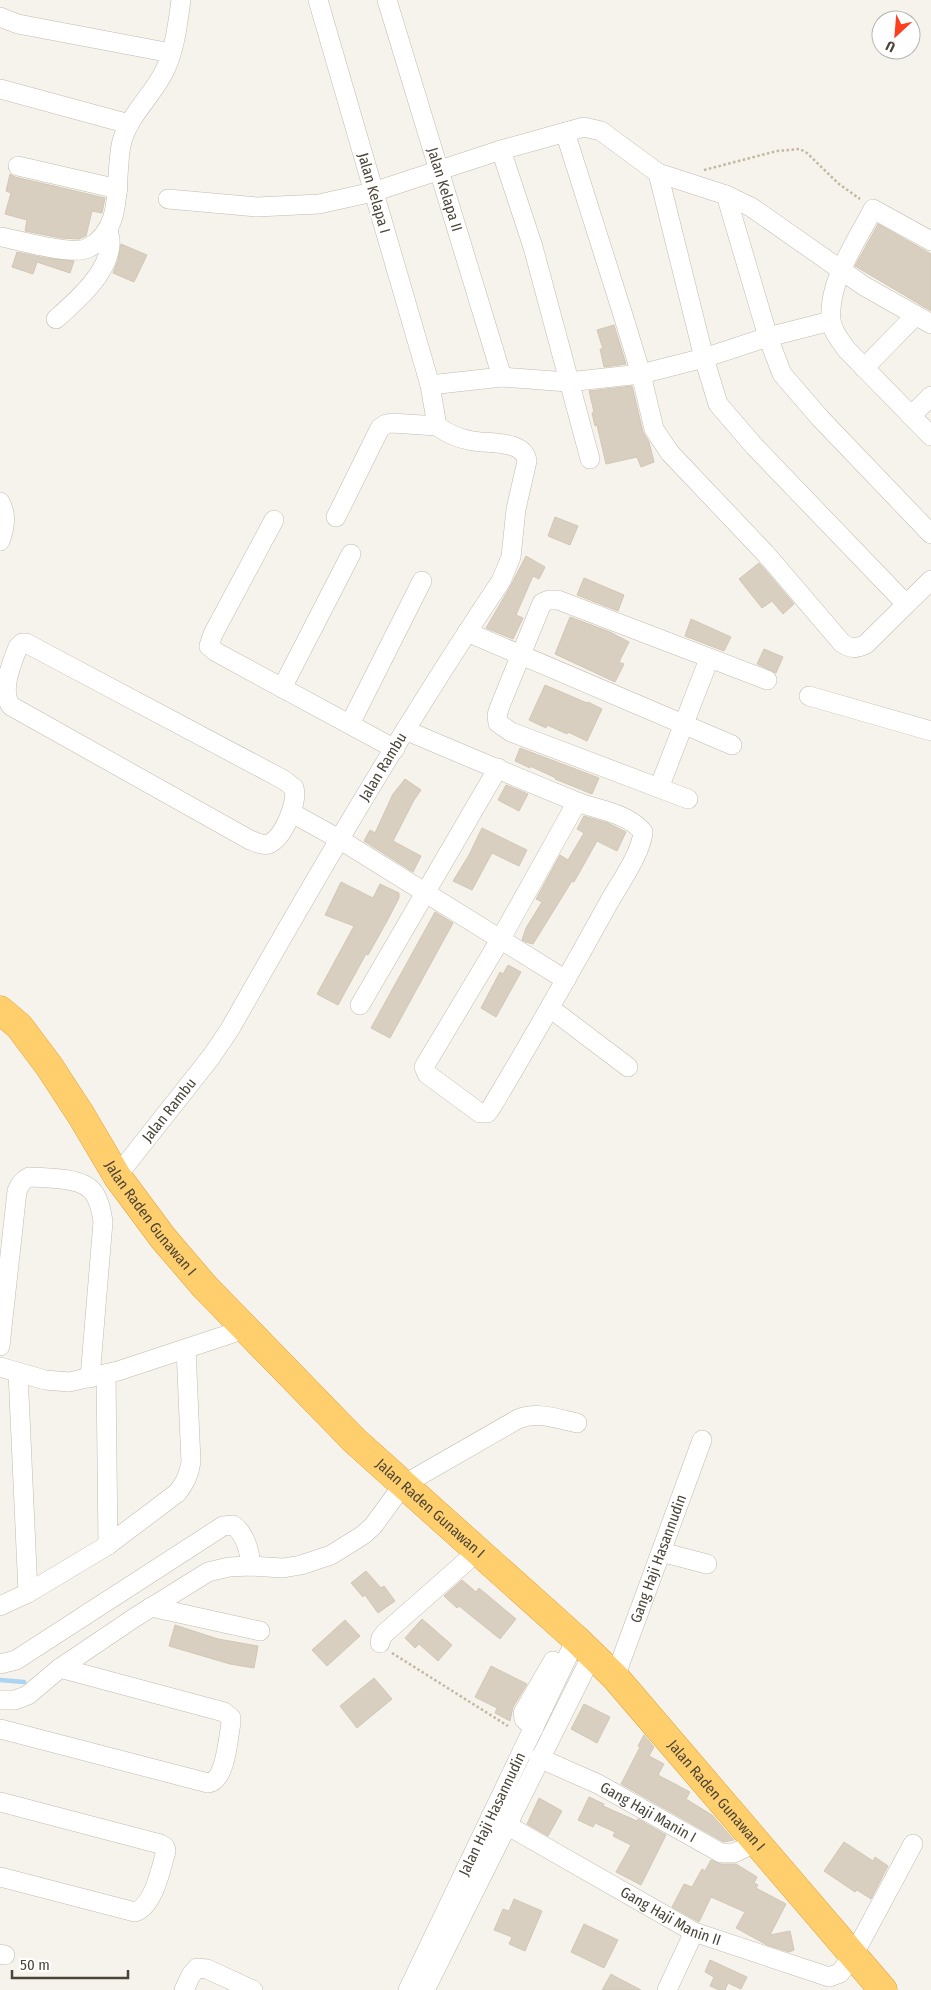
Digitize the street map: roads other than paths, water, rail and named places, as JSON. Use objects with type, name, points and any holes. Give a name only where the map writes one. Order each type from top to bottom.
[{"type":"highway","name":"Jalan Raden Gunawan I","points":[[0,1010],[19,1026],[49,1066],[118,1176],[163,1238],[205,1287],[355,1442],[579,1642],[615,1677],[883,1990]]},
{"type":"street","points":[[56,319],[82,295],[104,266],[110,243],[108,230],[118,189],[120,151],[129,124],[165,70],[171,53],[181,0]]},
{"type":"street","name":"Jalan Kelapa I","points":[[318,0],[430,385]]},
{"type":"street","name":"Jalan Kelapa II","points":[[387,0],[502,377]]},
{"type":"street","points":[[0,17],[13,23],[171,53]]},
{"type":"street","points":[[0,89],[129,124]]},
{"type":"street","points":[[168,199],[257,207],[319,204],[373,192],[501,150],[584,127],[601,131],[665,175],[726,194],[751,207],[768,217],[864,286],[924,320],[864,368]]},
{"type":"street","points":[[565,132],[641,374],[654,429],[665,447],[765,553],[842,643],[850,648],[859,648],[866,644],[905,603],[931,580]]},
{"type":"street","points":[[501,150],[533,247],[590,459]]},
{"type":"street","points":[[18,166],[118,189]]},
{"type":"street","points":[[665,175],[704,358],[718,404],[755,447],[905,603]]},
{"type":"street","points":[[726,194],[768,337],[782,374],[820,418],[931,534]]},
{"type":"street","points":[[931,241],[873,209],[835,286],[831,321],[838,338],[864,368],[931,436]]},
{"type":"street","points":[[2,237],[74,251],[89,247],[108,230]]},
{"type":"street","points":[[336,517],[380,428],[392,423],[438,426],[430,385],[502,377],[568,382],[641,374],[704,358],[768,337],[831,321]]},
{"type":"street","points":[[911,416],[931,396]]},
{"type":"street","name":"Jalan Rambu","points":[[118,1176],[230,1029],[339,839],[405,730],[507,569],[511,556],[516,509],[528,461],[526,454],[519,448],[464,438],[445,432],[438,426]]},
{"type":"street","points":[[0,502],[4,508],[5,520],[0,541]]},
{"type":"street","points":[[274,520],[213,634],[209,646],[216,652],[395,748]]},
{"type":"street","points":[[282,688],[351,554]]},
{"type":"street","points":[[350,724],[422,581]]},
{"type":"street","points":[[688,799],[502,727],[498,723],[497,715],[538,609],[549,600],[558,600],[767,680]]},
{"type":"street","points":[[467,632],[732,745]]},
{"type":"street","points":[[22,643],[26,643],[284,780],[294,788],[296,794],[292,813],[277,837],[269,844],[260,844],[11,706],[6,701],[3,692],[18,647],[22,643]]},
{"type":"street","points":[[659,788],[709,659]]},
{"type":"street","points":[[809,696],[931,730]]},
{"type":"street","points":[[405,730],[577,802],[624,818],[638,825],[643,832],[642,839],[631,863],[550,1008],[487,1113],[480,1113],[425,1071],[425,1064],[500,940],[577,802]]},
{"type":"street","points":[[360,1005],[498,768]]},
{"type":"street","points":[[292,813],[339,839],[566,980]]},
{"type":"street","points":[[550,1008],[628,1067]]},
{"type":"street","points":[[0,1346],[17,1191],[22,1180],[29,1177],[76,1181],[88,1185],[97,1196],[103,1222],[98,1376],[108,1545]]},
{"type":"street","points":[[28,1593],[9,1369],[45,1380],[69,1382],[98,1376],[245,1329]]},
{"type":"street","points":[[0,1606],[28,1593],[108,1545],[177,1493],[189,1476],[191,1462],[186,1349]]},
{"type":"street","points":[[0,1664],[16,1660],[223,1526],[233,1525],[237,1528],[248,1553],[283,1568],[301,1566],[331,1554],[363,1535],[373,1526],[403,1485],[528,1415],[538,1415],[578,1423]]},
{"type":"street","name":"Gang Haji Hasannudin","points":[[615,1677],[702,1440]]},
{"type":"street","points":[[380,1643],[385,1633],[478,1552]]},
{"type":"street","points":[[660,1552],[707,1564]]},
{"type":"street","points":[[0,1700],[21,1699],[60,1668],[151,1607],[208,1572],[248,1553]]},
{"type":"street","points":[[151,1607],[260,1631]]},
{"type":"street","points":[[531,1733],[524,1719],[524,1713],[579,1642]]},
{"type":"street","name":"Jalan Haji Hasannudin","points":[[499,1821],[542,1754],[579,1642]]},
{"type":"street","points":[[0,1729],[208,1783],[220,1776],[231,1723],[231,1718],[228,1715],[219,1710],[60,1668]]},
{"type":"street","name":"Jalan Haji Hasannudin","points":[[408,1990],[455,1911],[499,1821],[531,1733]]},
{"type":"street","name":"Gang Haji Manin I","points":[[531,1733],[542,1754],[721,1853],[734,1854],[756,1842]]},
{"type":"street","points":[[0,1802],[160,1844],[166,1851],[154,1890],[144,1907],[135,1912],[0,1876]]},
{"type":"street","name":"Gang Haji Manin II","points":[[499,1821],[694,1932],[829,1977],[840,1973],[854,1954],[913,1844]]},
{"type":"street","name":"Jalan Haji Hasannudin","points":[[425,1990],[455,1911]]},
{"type":"street","points":[[667,1990],[694,1932]]},
{"type":"street","points":[[184,1990],[191,1975],[197,1968],[207,1969],[254,1990]]},
{"type":"waterway","points":[[0,1680],[24,1682]]}]
